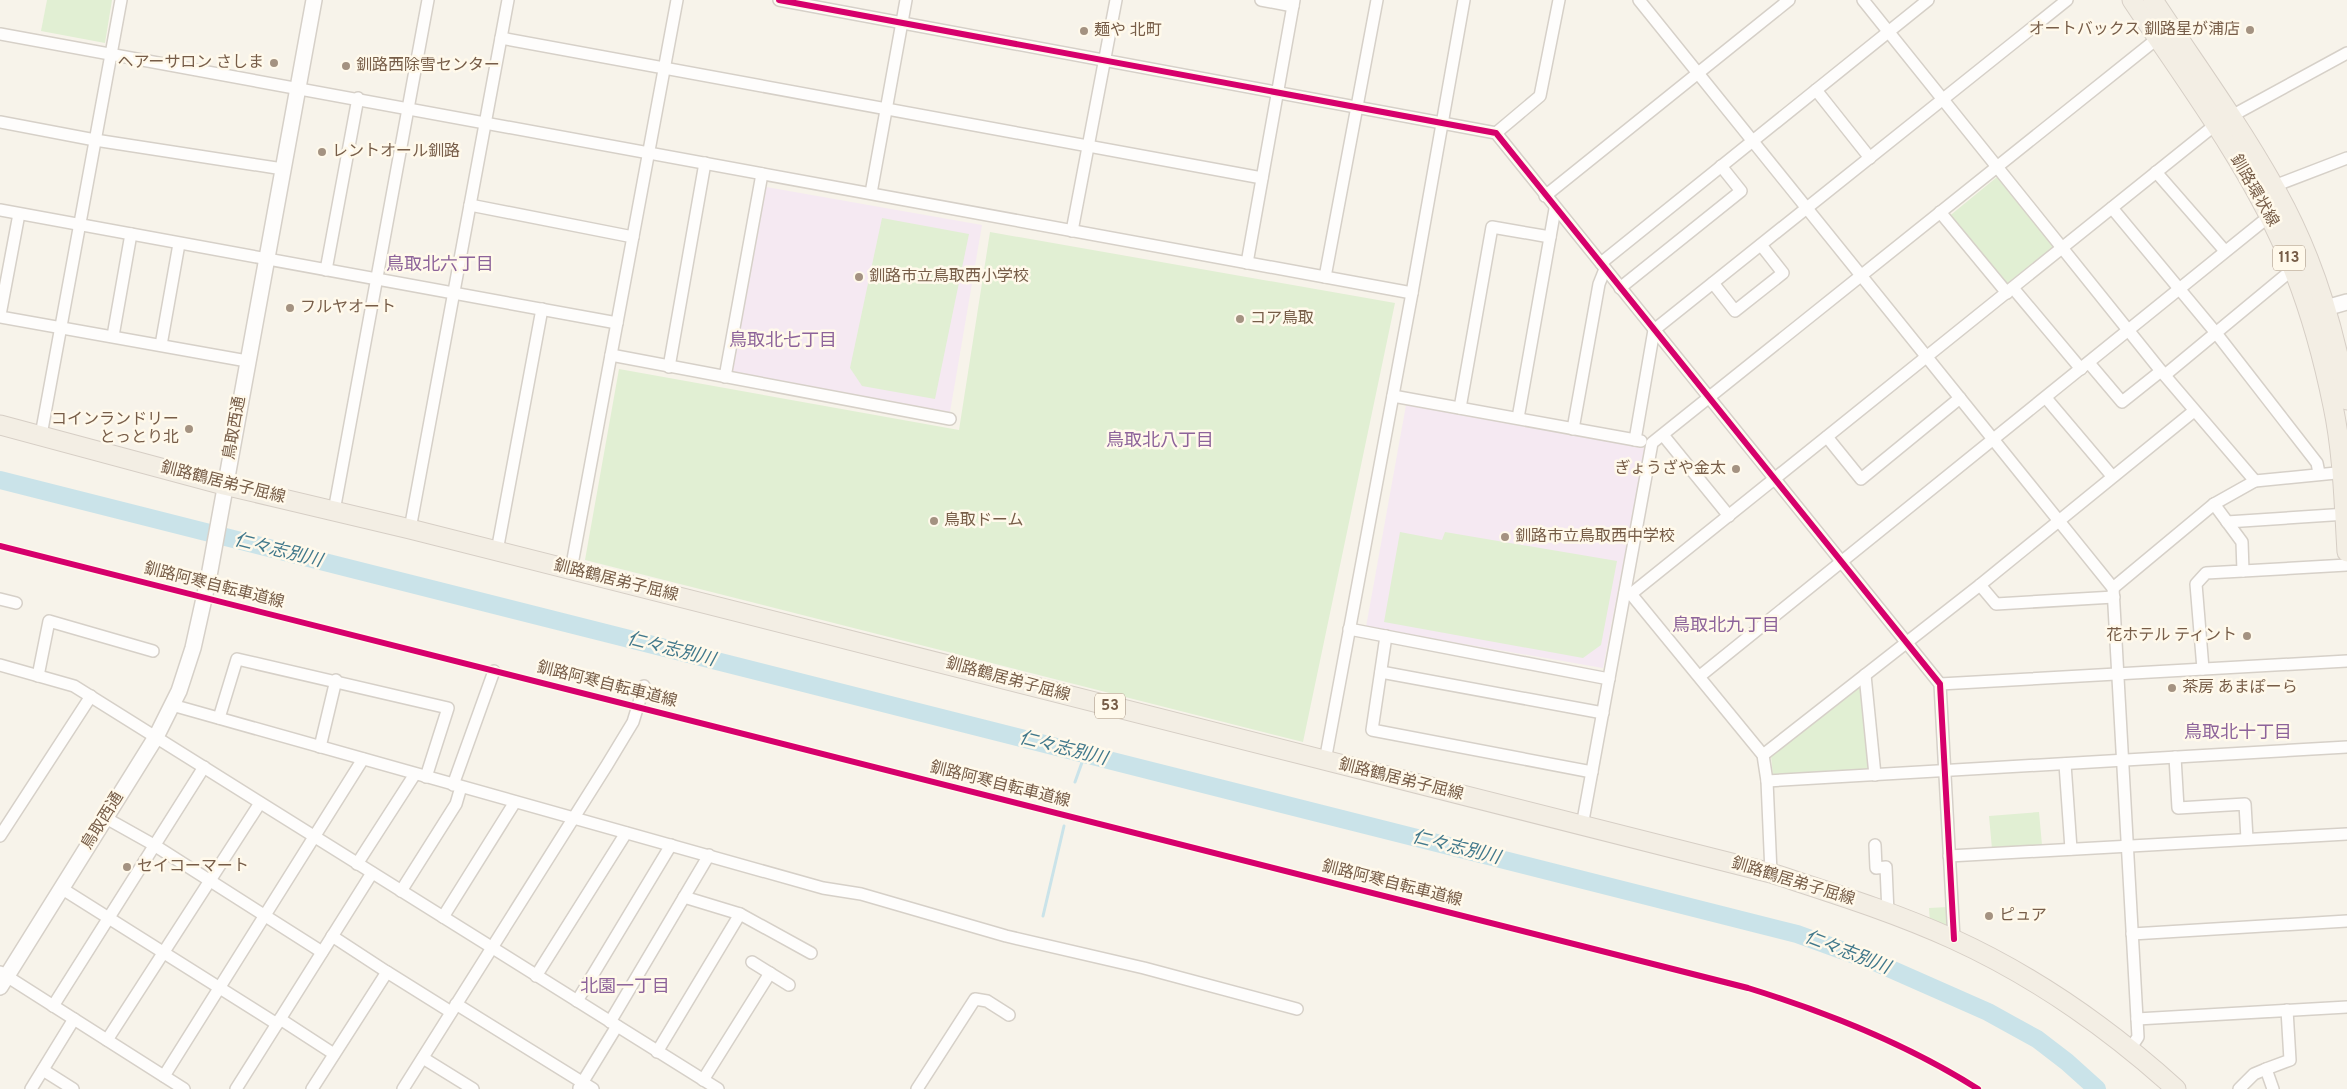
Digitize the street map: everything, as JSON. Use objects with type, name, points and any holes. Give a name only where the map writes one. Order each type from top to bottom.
[{"type":"main road","name":"釧路環状線","points":[[2132,0],[2164,33],[2222,120],[2277,212],[2307,256],[2317,310],[2321,351],[2334,407],[2344,472],[2347,552]]},
{"type":"main road","name":"釧路環状線","points":[[2153,0],[2164,33]]},
{"type":"main road","name":"釧路環状線","points":[[2222,120],[2274,186],[2277,212],[2293,269],[2317,310],[2347,400]]},
{"type":"main road","name":"釧路鶴居弟子屈線","points":[[0,425],[224,490],[334,511],[410,529],[1771,873],[1888,913],[1954,939],[2017,973],[2083,1015],[2130,1049],[2176,1089]]},
{"type":"street","points":[[41,436],[121,0]]},
{"type":"street","name":"鳥取西通","points":[[2,978],[156,737],[172,705],[194,648],[313,0]]},
{"type":"street","points":[[334,511],[428,0]]},
{"type":"street","points":[[410,529],[508,0]]},
{"type":"street","points":[[571,570],[677,0]]},
{"type":"street","points":[[779,0],[1496,133],[1940,684],[1954,939]]},
{"type":"street","points":[[870,193],[906,0]]},
{"type":"street","points":[[1072,231],[1116,0]]},
{"type":"street","points":[[1248,263],[1279,93],[1293,3],[1261,0]]},
{"type":"street","points":[[1325,277],[1377,0]]},
{"type":"street","points":[[1325,760],[1412,293],[1464,0]]},
{"type":"street","points":[[1496,133],[1540,96],[1558,0]]},
{"type":"street","points":[[1639,0],[2058,520],[2113,593],[2138,1036],[2130,1049]]},
{"type":"street","points":[[1545,196],[1789,0]]},
{"type":"street","points":[[1863,0],[2163,373],[2255,481]]},
{"type":"street","points":[[1573,429],[1603,266],[1721,166],[1928,0]]},
{"type":"street","points":[[1635,440],[1654,330],[2067,0]]},
{"type":"street","points":[[1582,826],[1627,593],[1652,443],[2164,33]]},
{"type":"street","points":[[0,34],[358,98],[407,109],[1412,293]]},
{"type":"street","points":[[501,38],[1262,178]]},
{"type":"street","points":[[1627,593],[1729,516],[2222,120],[2347,53]]},
{"type":"street","points":[[1816,90],[1870,158]]},
{"type":"street","points":[[326,270],[358,98]]},
{"type":"street","points":[[0,122],[95,140],[283,169]]},
{"type":"street","points":[[2274,186],[2346,160]]},
{"type":"street","points":[[669,367],[705,163]]},
{"type":"street","points":[[1620,288],[1741,191],[1721,166]]},
{"type":"street","points":[[2156,172],[2224,251]]},
{"type":"street","points":[[725,378],[762,174]]},
{"type":"street","points":[[470,205],[633,237]]},
{"type":"street","points":[[2112,208],[2216,333],[2318,463],[2319,473]]},
{"type":"street","points":[[1518,418],[1556,209]]},
{"type":"street","points":[[0,210],[79,226],[266,258],[617,323]]},
{"type":"street","points":[[1940,212],[2010,291],[2122,402],[2216,333],[2293,269]]},
{"type":"street","points":[[1700,676],[2046,398],[2224,251],[2277,212]]},
{"type":"street","points":[[20,214],[0,316],[247,361]]},
{"type":"street","points":[[1460,408],[1492,227],[1550,237]]},
{"type":"street","points":[[113,336],[131,234]]},
{"type":"street","points":[[161,345],[179,244]]},
{"type":"street","points":[[1713,283],[1735,311],[1783,272],[1761,245]]},
{"type":"street","points":[[2317,310],[2347,302]]},
{"type":"street","points":[[497,551],[542,309]]},
{"type":"street","points":[[611,356],[950,419]]},
{"type":"street","points":[[1392,396],[1652,443]]},
{"type":"street","points":[[1827,437],[1861,479],[1960,398]]},
{"type":"street","points":[[2046,398],[2112,476]]},
{"type":"street","points":[[1763,755],[1980,585],[2194,411]]},
{"type":"street","points":[[1663,435],[1729,516]]},
{"type":"street","points":[[1980,585],[1996,604],[2113,593],[2214,504],[2255,481],[2319,473],[2344,472]]},
{"type":"street","points":[[2214,504],[2242,542],[2243,571]]},
{"type":"street","points":[[2227,522],[2346,514]]},
{"type":"street","points":[[2203,669],[2196,584],[2206,573],[2347,564]]},
{"type":"street","points":[[1627,593],[1700,676],[1763,755],[1767,781],[1771,873]]},
{"type":"street","points":[[0,599],[16,603]]},
{"type":"street","points":[[38,676],[49,621],[153,651]]},
{"type":"street","points":[[1350,629],[1609,680]]},
{"type":"street","points":[[1386,636],[1372,730],[1592,772]]},
{"type":"street","points":[[219,718],[237,658],[448,708],[420,775],[357,864]]},
{"type":"street","points":[[1940,684],[2347,661]]},
{"type":"street","points":[[0,665],[74,686],[91,696],[718,1089]]},
{"type":"street","points":[[401,891],[456,804],[457,786],[494,671]]},
{"type":"street","points":[[1381,672],[1603,713]]},
{"type":"street","points":[[1865,675],[1875,775]]},
{"type":"street","points":[[320,747],[336,680]]},
{"type":"street","points":[[403,1089],[633,722],[644,686]]},
{"type":"street","points":[[0,836],[91,696]]},
{"type":"street","points":[[172,705],[822,888],[861,894],[1006,936],[1144,968],[1297,1009]]},
{"type":"street","points":[[1767,781],[2347,747]]},
{"type":"street","points":[[2175,757],[2178,808],[2244,804],[2247,839]]},
{"type":"street","points":[[164,1076],[364,759]]},
{"type":"street","points":[[2065,764],[2071,849]]},
{"type":"street","points":[[53,1006],[204,767]]},
{"type":"street","points":[[443,917],[515,802]]},
{"type":"street","points":[[108,1040],[260,803]]},
{"type":"street","points":[[104,817],[154,846],[322,952]]},
{"type":"street","points":[[536,976],[626,833]]},
{"type":"street","points":[[1949,856],[2347,834]]},
{"type":"street","points":[[577,1001],[671,845]]},
{"type":"street","points":[[1875,845],[1876,868],[1886,867],[1888,913]]},
{"type":"street","points":[[580,1086],[709,855]]},
{"type":"street","points":[[236,1089],[372,873]]},
{"type":"street","points":[[61,888],[219,987],[334,1054]]},
{"type":"street","points":[[684,897],[740,914],[811,953]]},
{"type":"street","points":[[657,1052],[740,914]]},
{"type":"street","points":[[2132,934],[2347,921]]},
{"type":"street","points":[[332,936],[387,972],[454,1008],[580,1086],[593,1089]]},
{"type":"street","points":[[752,962],[789,985]]},
{"type":"street","points":[[312,1089],[387,972]]},
{"type":"street","points":[[703,1080],[770,973]]},
{"type":"street","points":[[2,978],[53,1006],[184,1089]]},
{"type":"street","points":[[917,1089],[975,999],[987,1001],[1009,1015]]},
{"type":"street","points":[[2137,1019],[2347,1006]]},
{"type":"street","points":[[2238,1089],[2254,1074],[2290,1060],[2287,1010]]},
{"type":"street","points":[[31,1089],[74,1019]]},
{"type":"street","points":[[423,1058],[473,1089]]},
{"type":"street","points":[[2266,1069],[2273,1089]]},
{"type":"street","points":[[43,1070],[73,1089]]},
{"type":"shaded area","name":"釧路市立鳥取西小学校","points":[[761,186],[982,225],[950,412],[731,373]]},
{"type":"shaded area","name":"釧路市立鳥取西中学校","points":[[1406,405],[1645,448],[1603,668],[1366,627]]},
{"type":"green space","points":[[47,0],[112,0],[105,43],[41,31]]},
{"type":"green space","points":[[1997,177],[2054,247],[2004,287],[1947,218]]},
{"type":"green space","points":[[882,218],[969,234],[935,399],[862,386],[850,368]]},
{"type":"green space","points":[[990,232],[1395,303],[1303,742],[585,560],[619,369],[959,430]]},
{"type":"green space","points":[[1400,532],[1442,540],[1445,532],[1617,561],[1601,645],[1583,658],[1384,622]]},
{"type":"green space","points":[[1863,685],[1871,771],[1773,776],[1771,756]]},
{"type":"green space","points":[[2039,812],[2042,845],[1992,849],[1989,816]]},
{"type":"green space","points":[[1948,907],[1950,932],[1930,923],[1929,908]]},
{"type":"waterway","name":"仁々志別川","points":[[0,480],[1797,934],[1877,963],[1988,1012],[2037,1039],[2067,1062],[2097,1089]]},
{"type":"waterway","points":[[1075,782],[1085,754]]},
{"type":"waterway","points":[[1043,916],[1064,826]]},
{"type":"cycle path","points":[[779,0],[1496,133],[1940,684],[1954,939]]},
{"type":"cycle path","name":"釧路阿寒自転車道線","points":[[0,546],[1748,988],[1808,1008],[1867,1031],[1924,1058],[1978,1089]]},
{"type":"place","name":"オートバックス 釧路星が浦店","points":[[2250,30]]},
{"type":"place","name":"麺や 北町","points":[[1084,31]]},
{"type":"place","name":"ヘアーサロン さしま","points":[[274,63]]},
{"type":"place","name":"釧路西除雪センター","points":[[346,66]]},
{"type":"place","name":"レントオール釧路","points":[[322,152]]},
{"type":"place","name":"釧路市立鳥取西小学校","points":[[859,277]]},
{"type":"place","name":"フルヤオート","points":[[290,308]]},
{"type":"place","name":"コア鳥取","points":[[1240,319]]},
{"type":"place","name":"コインランドリー とっとり北","points":[[189,429]]},
{"type":"place","name":"ぎょうざや金太","points":[[1736,469]]},
{"type":"place","name":"鳥取ドーム","points":[[934,521]]},
{"type":"place","name":"釧路市立鳥取西中学校","points":[[1505,537]]},
{"type":"place","name":"花ホテル ティント","points":[[2247,636]]},
{"type":"place","name":"茶房 あまぽーら","points":[[2172,688]]},
{"type":"place","name":"セイコーマート","points":[[127,867]]},
{"type":"place","name":"ピュア","points":[[1989,916]]},
{"type":"district","name":"鳥取北六丁目","points":[[440,265]]},
{"type":"district","name":"鳥取北七丁目","points":[[783,341]]},
{"type":"district","name":"鳥取北八丁目","points":[[1160,441]]},
{"type":"district","name":"鳥取北九丁目","points":[[1726,626]]},
{"type":"district","name":"鳥取北十丁目","points":[[2238,733]]},
{"type":"district","name":"北園一丁目","points":[[625,987]]}]
